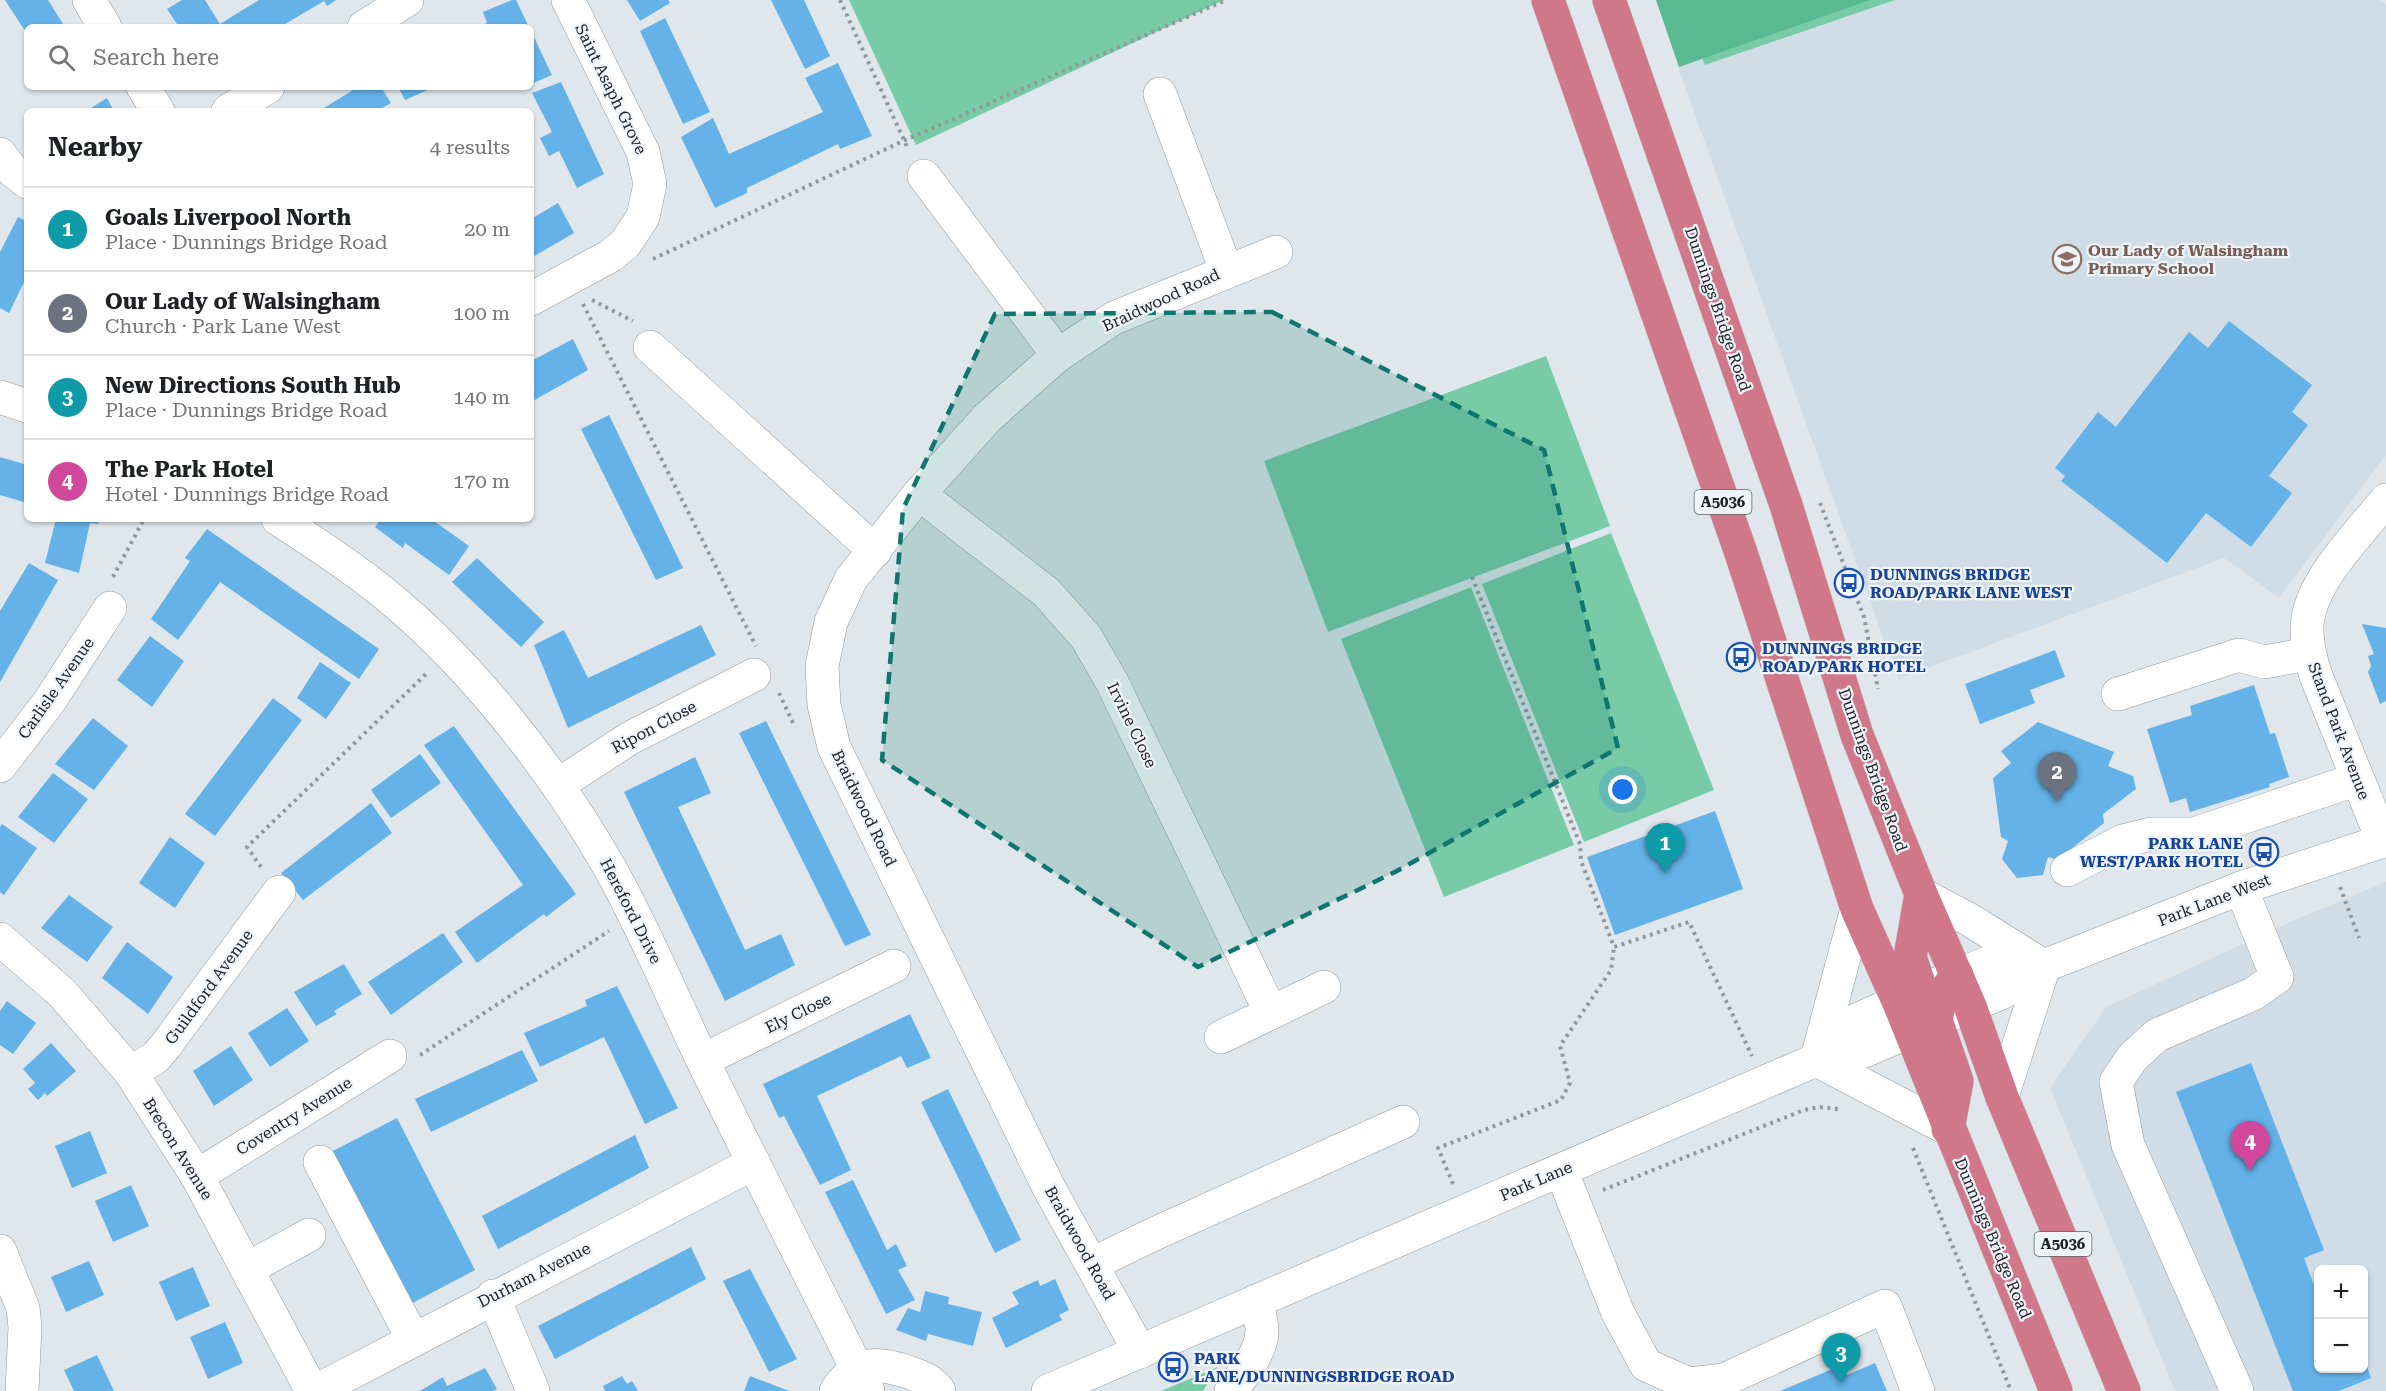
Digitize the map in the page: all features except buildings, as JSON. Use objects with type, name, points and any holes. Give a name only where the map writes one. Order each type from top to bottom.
[{"type":"highway","name":"Dunnings Bridge Road","points":[[1548,0],[1741,553],[1857,909],[1916,1012],[1948,1129],[2056,1391]]},
{"type":"highway","name":"Dunnings Bridge Road","points":[[1609,0],[1786,504],[1857,735],[1921,894],[1970,1006],[2002,1097],[2124,1391]]},
{"type":"highway","points":[[1916,1012],[1910,957],[1921,894]]},
{"type":"street","points":[[88,0],[103,24]]},
{"type":"street","points":[[369,24],[407,0]]},
{"type":"street","name":"Saint Asaph Grove","points":[[534,297],[610,256],[625,244],[643,217],[650,184],[643,152],[568,0]]},
{"type":"street","points":[[145,90],[156,108]]},
{"type":"street","points":[[233,108],[263,90]]},
{"type":"street","points":[[1160,94],[1226,270]]},
{"type":"street","points":[[0,154],[12,170],[24,180]]},
{"type":"street","points":[[924,176],[1058,355]]},
{"type":"street","name":"Braidwood Road","points":[[1140,1352],[1044,1178],[834,747],[824,705],[822,666],[831,622],[851,579],[919,494],[987,418],[1058,355],[1114,318],[1226,270],[1276,252]]},
{"type":"street","points":[[650,347],[875,551]]},
{"type":"street","points":[[0,398],[24,405]]},
{"type":"street","name":"Irvine Close","points":[[919,494],[1046,592],[1086,637],[1112,682],[1271,1013]]},
{"type":"street","name":"Stand Park Avenue","points":[[2384,840],[2309,654],[2306,629],[2316,595],[2325,577],[2386,500]]},
{"type":"street","name":"Hereford Drive","points":[[290,522],[317,529],[447,654],[493,701],[558,785],[610,869],[635,917],[754,1163],[854,1384]]},
{"type":"street","name":"Carlisle Avenue","points":[[0,766],[49,702],[110,608]]},
{"type":"street","points":[[2118,694],[2240,655],[2264,662],[2309,654]]},
{"type":"street","name":"Ripon Close","points":[[558,785],[630,738],[754,675]]},
{"type":"street","points":[[2067,870],[2123,841],[2151,834],[2194,834],[2358,779]]},
{"type":"street","name":"Park Lane West","points":[[1916,1012],[1970,1006],[2003,992],[2044,966],[2241,888],[2384,840]]},
{"type":"street","points":[[2237,1391],[2128,1145],[2116,1082],[2132,1058],[2157,1035],[2253,994],[2277,977],[2241,888]]},
{"type":"street","name":"Guildford Avenue","points":[[131,1073],[156,1057],[166,1046],[279,892]]},
{"type":"street","points":[[1921,894],[2044,966],[2002,1097]]},
{"type":"street","points":[[1857,909],[1816,1060],[1948,1129]]},
{"type":"street","name":"Brecon Avenue","points":[[0,939],[62,993],[98,1031],[131,1073],[197,1176],[314,1391]]},
{"type":"street","name":"Park Lane West","points":[[1916,1012],[1957,975],[1993,961],[2044,966]]},
{"type":"street","name":"Ely Close","points":[[703,1060],[894,966]]},
{"type":"street","points":[[1221,1037],[1324,987]]},
{"type":"street","name":"Park Lane","points":[[1048,1391],[1816,1060],[1864,1051],[1916,1012]]},
{"type":"street","name":"Coventry Avenue","points":[[197,1176],[390,1056]]},
{"type":"street","points":[[1092,1264],[1403,1122]]},
{"type":"street","points":[[320,1162],[413,1339]]},
{"type":"street","name":"Durham Avenue","points":[[314,1391],[493,1296],[754,1163]]},
{"type":"street","points":[[1561,1170],[1618,1313],[1646,1365],[1689,1384],[1724,1380],[1885,1306],[1918,1391]]},
{"type":"street","points":[[247,1269],[309,1236]]},
{"type":"street","points":[[0,1251],[23,1308],[25,1327],[22,1391]]},
{"type":"street","points":[[493,1296],[533,1391]]},
{"type":"street","points":[[1232,1391],[1255,1354],[1259,1342],[1262,1330],[1256,1301]]},
{"type":"street","points":[[854,1384],[873,1364],[890,1366],[930,1381],[939,1391]]},
{"type":"path","points":[[840,0],[903,141],[924,176]]},
{"type":"path","points":[[642,264],[903,141],[1226,0]]},
{"type":"path","points":[[570,278],[578,293],[653,330],[650,347]]},
{"type":"path","points":[[110,608],[105,592],[142,522]]},
{"type":"path","points":[[1464,1212],[1438,1148],[1561,1100],[1570,1083],[1560,1046],[1611,970],[1614,947],[1581,861],[1580,844],[1472,577]]},
{"type":"path","points":[[279,892],[248,848],[447,654]]},
{"type":"path","points":[[2329,859],[2359,938]]},
{"type":"path","points":[[390,1056],[414,1059],[596,939],[635,917]]},
{"type":"path","points":[[1614,947],[1689,922],[1764,1082]]},
{"type":"path","points":[[1575,1202],[1804,1110],[1819,1107],[1844,1111]]},
{"type":"path","points":[[1908,1144],[1915,1150],[2011,1391]]},
{"type":"highlighted area","points":[[1272,312],[1544,450],[1618,748],[1395,872],[1198,967],[882,760],[903,509],[995,314]]},
{"type":"shaded area","name":"Our Lady of Walsingham Primary School","points":[[1854,0],[2379,0],[2386,4],[2386,455],[2279,598],[2224,558],[1898,679],[1676,62]]},
{"type":"shaded area","points":[[2386,882],[2386,1391],[2175,1391],[2050,1088],[2106,1007],[2290,922]]},
{"type":"green space","points":[[849,0],[1224,0],[916,145]]},
{"type":"green space","points":[[1656,0],[1870,0],[1679,67]]},
{"type":"green space","points":[[1681,0],[1895,0],[1705,65]]},
{"type":"green space","points":[[1546,356],[1610,526],[1328,632],[1264,461]]},
{"type":"green space","points":[[1611,533],[1714,790],[1584,842],[1482,584]]},
{"type":"green space","points":[[1471,587],[1574,845],[1444,897],[1341,639]]},
{"type":"green space","points":[[1218,1367],[1203,1391],[1161,1391]]},
{"type":"place","name":"Our Lady of Walsingham Primary School","points":[[2067,259]]},
{"type":"place","name":"DUNNINGS BRIDGE ROAD/PARK LANE WEST","points":[[1849,583]]},
{"type":"place","name":"DUNNINGS BRIDGE ROAD/PARK HOTEL","points":[[1741,657]]},
{"type":"place","name":"Our Lady of Walsingham","points":[[2057,802]]},
{"type":"place","name":"PARK LANE WEST/PARK HOTEL","points":[[2264,852]]},
{"type":"place","name":"Goals Liverpool North","points":[[1665,873]]},
{"type":"place","name":"The Park Hotel","points":[[2250,1171]]},
{"type":"place","name":"PARK LANE/DUNNINGSBRIDGE ROAD","points":[[1173,1367]]},
{"type":"place","name":"New Directions South Hub","points":[[1841,1383]]}]
